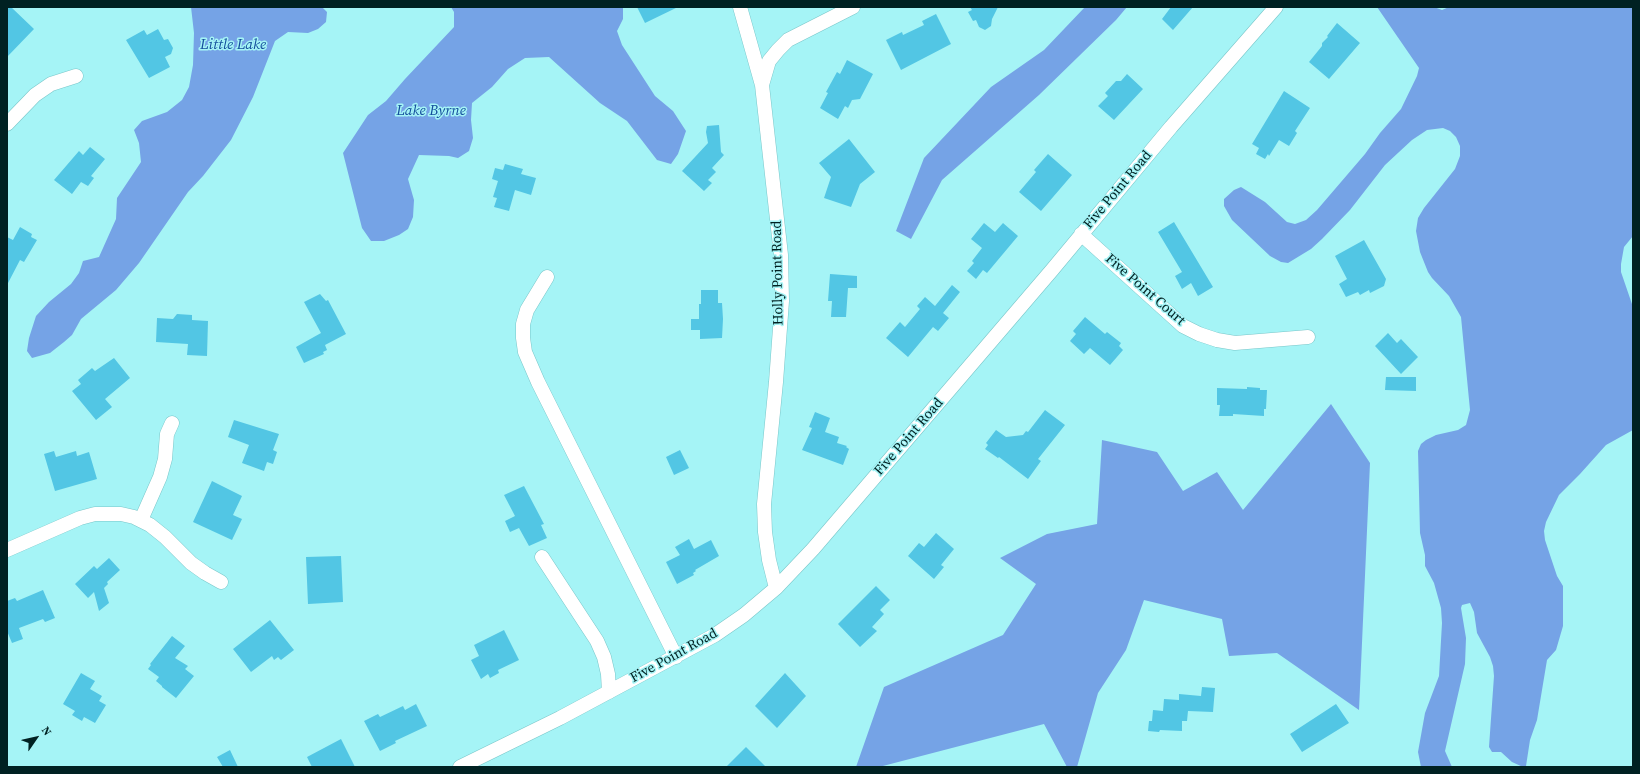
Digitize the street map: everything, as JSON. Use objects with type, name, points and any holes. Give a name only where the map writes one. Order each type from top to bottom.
[{"type":"street","points":[[740,7],[762,85]]},
{"type":"street","name":"Holly Point Road","points":[[776,588],[767,546],[764,504],[782,301],[781,255],[778,219],[769,162],[762,85],[769,62],[788,40],[853,7]]},
{"type":"street","name":"Five Point Road","points":[[460,767],[609,692],[715,635],[744,615],[776,588],[813,549],[1082,234],[1170,127],[1276,7]]},
{"type":"street","points":[[7,124],[35,95],[51,84],[76,76]]},
{"type":"street","name":"Five Point Court","points":[[1082,234],[1183,326],[1199,334],[1217,340],[1235,343],[1308,337]]},
{"type":"street","points":[[547,277],[527,310],[523,331],[525,352],[538,382],[676,657]]},
{"type":"street","points":[[142,520],[160,477],[165,459],[167,434],[172,423]]},
{"type":"street","points":[[7,550],[80,518],[95,514],[121,514],[142,520],[165,537],[191,563],[221,582]]},
{"type":"street","points":[[542,557],[597,641],[606,663],[609,692]]},
{"type":"water","name":"Little Lake","points":[[191,7],[322,7],[327,12],[326,22],[318,29],[308,33],[288,32],[275,41],[253,97],[231,140],[203,176],[188,192],[139,263],[116,290],[81,319],[72,335],[50,353],[32,358],[27,351],[29,338],[36,316],[49,302],[71,284],[79,273],[83,261],[99,257],[116,219],[117,198],[141,162],[139,143],[134,130],[142,121],[167,112],[182,100],[189,87],[193,65],[194,33]]},
{"type":"water","name":"Lake Byrne","points":[[451,7],[623,7],[623,19],[617,31],[622,45],[655,96],[673,111],[686,131],[678,154],[671,164],[657,160],[627,121],[600,103],[549,57],[525,58],[508,69],[492,87],[472,103],[471,120],[473,138],[469,151],[458,158],[449,156],[419,155],[408,179],[414,200],[413,217],[408,229],[399,235],[384,241],[371,241],[362,228],[343,153],[368,115],[386,101],[454,27],[454,12]]},
{"type":"water","points":[[1085,7],[1127,7],[1116,20],[1039,95],[942,180],[911,239],[896,231],[924,158],[991,87],[1044,50]]},
{"type":"water","points":[[1377,7],[1434,7],[1442,10],[1449,7],[1633,7],[1633,236],[1624,247],[1621,272],[1633,307],[1633,430],[1606,445],[1559,495],[1546,522],[1544,531],[1545,540],[1557,576],[1563,586],[1563,626],[1556,650],[1547,660],[1537,720],[1530,740],[1526,766],[1523,767],[1512,762],[1501,752],[1492,752],[1489,747],[1494,676],[1493,666],[1490,657],[1477,633],[1474,612],[1470,603],[1462,605],[1461,608],[1466,638],[1465,664],[1445,751],[1452,767],[1421,767],[1418,752],[1425,713],[1439,676],[1442,623],[1441,608],[1434,583],[1425,566],[1425,555],[1420,533],[1418,451],[1421,444],[1426,440],[1436,435],[1458,430],[1466,425],[1470,410],[1461,317],[1449,296],[1428,272],[1420,252],[1416,231],[1418,218],[1424,208],[1455,169],[1460,156],[1460,146],[1456,137],[1450,131],[1443,128],[1427,130],[1412,140],[1385,165],[1350,210],[1322,239],[1311,249],[1288,263],[1281,262],[1270,256],[1232,220],[1224,206],[1224,199],[1234,190],[1241,187],[1265,202],[1287,222],[1295,224],[1306,220],[1317,210],[1365,154],[1380,133],[1401,109],[1417,76],[1419,68]]},
{"type":"water","points":[[1331,404],[1370,463],[1359,710],[1277,653],[1229,656],[1222,619],[1144,600],[1126,650],[1098,693],[1077,767],[1067,767],[1044,724],[879,767],[856,767],[884,687],[1003,635],[1036,584],[1000,558],[1047,534],[1097,524],[1102,440],[1157,452],[1183,491],[1217,472],[1243,510]]},
{"type":"building","points":[[7,7],[11,7],[34,29],[7,57]]},
{"type":"building","points":[[637,7],[678,7],[645,23]]},
{"type":"building","points":[[970,7],[998,7],[992,19],[991,26],[985,30],[979,27],[976,20],[973,21],[968,12],[972,10]]},
{"type":"building","points":[[1171,7],[1193,7],[1173,30],[1162,19]]},
{"type":"building","points":[[936,14],[951,44],[901,70],[886,40],[902,32],[903,35],[924,25],[922,21]]},
{"type":"building","points":[[1337,23],[1360,43],[1329,79],[1309,62],[1322,46],[1322,43]]},
{"type":"building","points":[[158,29],[164,40],[168,39],[173,48],[171,54],[165,57],[170,67],[149,78],[126,40],[144,30],[147,35]]},
{"type":"building","points":[[847,60],[873,74],[860,99],[852,100],[848,108],[845,106],[838,119],[820,108],[828,93],[826,92],[837,72],[840,74]]},
{"type":"building","points":[[1127,74],[1143,89],[1114,120],[1098,106],[1108,96],[1105,93],[1116,81],[1121,81]]},
{"type":"building","points":[[1284,91],[1310,108],[1295,131],[1297,133],[1289,146],[1279,140],[1269,156],[1268,154],[1265,159],[1256,154],[1259,148],[1252,144]]},
{"type":"building","points":[[719,125],[721,152],[724,155],[712,168],[716,172],[708,180],[712,183],[704,191],[682,171],[708,143],[706,132],[707,126]]},
{"type":"building","points":[[849,139],[875,172],[860,184],[851,207],[824,198],[831,177],[819,163]]},
{"type":"building","points":[[90,147],[105,159],[91,176],[94,178],[88,186],[81,182],[72,194],[54,180],[79,151],[83,155]]},
{"type":"building","points":[[1048,154],[1072,175],[1041,211],[1019,192],[1036,172],[1034,170]]},
{"type":"building","points":[[505,164],[523,169],[521,174],[536,178],[531,195],[515,190],[509,211],[494,207],[497,198],[493,197],[498,181],[492,179],[495,168],[503,170]]},
{"type":"building","points":[[1174,222],[1213,287],[1198,296],[1191,283],[1182,289],[1175,276],[1182,272],[1158,232]]},
{"type":"building","points":[[984,223],[995,232],[1003,223],[1018,236],[987,273],[983,270],[976,279],[967,271],[974,263],[972,261],[982,248],[971,239]]},
{"type":"building","points":[[20,227],[32,234],[31,237],[37,240],[24,262],[20,260],[7,285],[7,237],[13,240]]},
{"type":"building","points":[[1364,240],[1386,279],[1384,286],[1370,293],[1369,290],[1360,295],[1358,292],[1346,297],[1339,284],[1347,279],[1335,256]]},
{"type":"building","points":[[830,274],[857,276],[857,288],[848,288],[846,317],[831,317],[832,301],[828,301]]},
{"type":"building","points":[[952,285],[960,292],[943,313],[949,318],[938,331],[933,327],[908,357],[886,338],[900,322],[905,327],[920,309],[917,306],[925,297],[935,306]]},
{"type":"building","points":[[701,290],[718,290],[718,303],[722,303],[722,338],[700,339],[700,330],[691,330],[691,319],[699,319]]},
{"type":"building","points":[[320,294],[326,301],[328,300],[346,334],[325,345],[327,350],[323,352],[324,354],[304,363],[296,347],[321,333],[304,302]]},
{"type":"building","points":[[177,314],[192,315],[192,320],[208,321],[207,356],[187,355],[188,344],[156,342],[157,318],[173,319]]},
{"type":"building","points":[[1085,317],[1105,334],[1107,332],[1121,343],[1119,346],[1123,350],[1110,365],[1090,348],[1084,354],[1070,341],[1076,334],[1073,331]]},
{"type":"building","points":[[1388,333],[1397,343],[1401,339],[1418,357],[1401,374],[1375,346]]},
{"type":"building","points":[[114,358],[130,378],[105,399],[112,407],[96,420],[72,391],[81,384],[78,380],[92,368],[95,371]]},
{"type":"building","points":[[1386,377],[1416,377],[1416,391],[1385,390]]},
{"type":"building","points":[[1247,387],[1267,390],[1264,416],[1233,414],[1233,416],[1219,416],[1220,405],[1217,405],[1217,388],[1247,389]]},
{"type":"building","points":[[1045,410],[1065,425],[1038,459],[1041,461],[1028,479],[999,457],[998,458],[985,449],[988,445],[986,443],[996,430],[1006,437],[1023,435],[1026,431],[1028,432]]},
{"type":"building","points":[[815,412],[830,418],[825,432],[839,437],[837,443],[847,446],[846,447],[849,449],[843,465],[802,450],[812,428],[809,427]]},
{"type":"building","points":[[234,420],[279,434],[273,450],[277,452],[273,464],[267,462],[264,471],[242,463],[249,445],[228,437]]},
{"type":"building","points":[[680,450],[689,468],[674,475],[666,457]]},
{"type":"building","points":[[54,451],[56,457],[76,451],[77,456],[89,452],[97,479],[55,491],[44,454]]},
{"type":"building","points":[[212,481],[242,496],[233,515],[242,519],[232,540],[193,522]]},
{"type":"building","points":[[524,486],[544,524],[541,525],[547,538],[529,546],[519,528],[510,532],[505,521],[515,516],[504,495]]},
{"type":"building","points":[[936,533],[954,549],[941,565],[944,567],[934,579],[908,556],[919,543],[924,547]]},
{"type":"building","points":[[689,539],[694,549],[711,540],[719,556],[695,570],[696,571],[693,573],[694,575],[677,584],[666,562],[680,555],[675,547]]},
{"type":"building","points":[[341,556],[343,602],[308,604],[306,557]]},
{"type":"building","points":[[109,558],[120,570],[107,582],[108,584],[104,588],[109,603],[99,611],[94,592],[88,598],[75,584],[94,566],[97,569]]},
{"type":"building","points":[[876,586],[890,600],[880,610],[884,614],[872,627],[877,631],[860,647],[838,624]]},
{"type":"building","points":[[43,590],[55,618],[45,622],[43,619],[19,628],[23,639],[12,643],[7,631],[7,601],[15,598],[17,601]]},
{"type":"building","points":[[270,620],[294,650],[281,660],[278,657],[274,660],[272,656],[251,672],[233,649]]},
{"type":"building","points":[[504,630],[519,660],[498,670],[499,673],[490,678],[488,674],[481,679],[471,660],[479,656],[474,645]]},
{"type":"building","points":[[172,636],[185,646],[175,658],[188,666],[185,669],[194,676],[176,698],[156,681],[159,677],[148,669],[151,665],[150,664]]},
{"type":"building","points":[[81,673],[95,681],[90,689],[102,696],[99,701],[106,705],[95,723],[84,717],[82,721],[72,715],[75,711],[63,704]]},
{"type":"building","points":[[785,673],[806,696],[777,728],[755,706]]},
{"type":"building","points":[[1202,687],[1215,688],[1213,712],[1188,711],[1187,721],[1182,721],[1182,731],[1148,731],[1149,721],[1152,721],[1153,710],[1163,711],[1164,699],[1179,700],[1179,694],[1201,696]]},
{"type":"building","points":[[416,704],[427,726],[395,741],[396,743],[380,751],[364,721],[378,714],[380,717],[403,706],[405,710]]},
{"type":"building","points":[[1336,704],[1349,723],[1302,752],[1290,734]]},
{"type":"building","points":[[341,739],[355,767],[312,767],[307,757]]},
{"type":"building","points":[[746,747],[766,767],[726,767]]},
{"type":"building","points":[[230,750],[238,767],[223,767],[217,757]]}]
